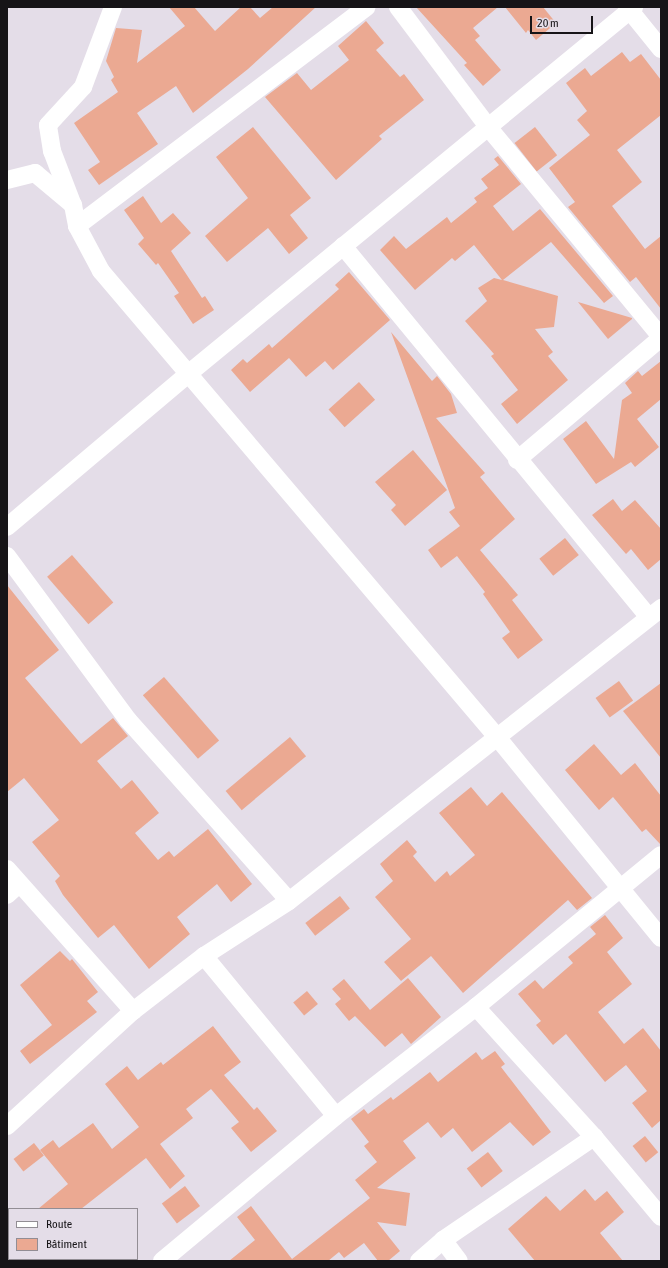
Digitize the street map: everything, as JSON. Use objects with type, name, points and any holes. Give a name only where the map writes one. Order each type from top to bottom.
[{"type":"street","points":[[113,7],[82,87],[48,125],[52,151],[73,205],[77,226],[101,271],[497,737],[661,938]]},
{"type":"street","points":[[77,226],[366,7]]},
{"type":"street","points":[[398,7],[488,128],[661,338],[517,460]]},
{"type":"street","points":[[7,527],[188,374],[488,128],[630,8],[661,49]]},
{"type":"street","points":[[7,180],[35,173],[73,205]]},
{"type":"street","points":[[7,1126],[133,1011],[204,956],[289,901],[655,613],[517,460],[343,246]]},
{"type":"street","points":[[7,556],[128,720],[289,901]]},
{"type":"street","points":[[162,1261],[336,1116],[476,1007],[661,855]]},
{"type":"street","points":[[7,869],[13,890],[133,1011]]},
{"type":"street","points":[[204,956],[336,1116]]},
{"type":"street","points":[[476,1007],[594,1137],[661,1218]]},
{"type":"street","points":[[419,1261],[443,1240],[594,1137]]},
{"type":"street","points":[[443,1240],[459,1261]]},
{"type":"building","points":[[169,7],[194,7],[215,31],[241,7],[250,7],[260,18],[273,7],[316,7],[248,69],[193,113],[176,86],[137,113],[158,144],[99,185],[88,170],[100,162],[74,123],[118,92],[111,80],[114,77],[106,61],[116,28],[142,30],[137,63],[185,26]]},
{"type":"building","points":[[416,7],[498,7],[473,28],[480,36],[475,40],[501,70],[483,86],[464,65],[467,63]]},
{"type":"building","points":[[505,7],[543,7],[556,23],[536,40],[528,30],[526,33]]},
{"type":"building","points":[[366,21],[384,43],[376,50],[400,77],[404,74],[424,100],[379,136],[382,139],[336,180],[265,97],[297,73],[311,90],[349,60],[338,46]]},
{"type":"building","points":[[622,52],[630,62],[641,54],[661,80],[661,115],[617,150],[642,182],[612,206],[645,249],[661,236],[661,309],[636,277],[630,282],[568,207],[575,202],[549,168],[590,135],[577,120],[587,111],[566,83],[585,68],[591,76]]},
{"type":"building","points":[[253,127],[311,198],[290,215],[308,238],[289,254],[268,228],[227,262],[205,236],[248,198],[216,157]]},
{"type":"building","points":[[535,127],[557,155],[537,171],[515,143]]},
{"type":"building","points":[[498,156],[521,184],[493,206],[513,231],[540,209],[613,296],[604,303],[551,242],[503,280],[558,296],[554,327],[535,329],[553,352],[548,356],[568,380],[517,424],[501,404],[518,390],[491,356],[494,354],[465,321],[487,301],[478,288],[494,278],[502,280],[474,245],[455,261],[452,258],[415,290],[380,250],[394,236],[406,249],[447,217],[451,223],[477,202],[474,198],[488,188],[481,179],[499,165],[494,159]]},
{"type":"building","points":[[143,196],[161,223],[173,213],[191,233],[171,251],[202,298],[205,296],[214,310],[193,324],[174,296],[179,293],[158,263],[156,265],[138,244],[144,238],[124,210]]},
{"type":"building","points":[[349,272],[390,320],[333,370],[325,361],[306,377],[289,358],[250,392],[231,370],[243,359],[247,363],[269,344],[272,348],[339,289],[335,285]]},
{"type":"building","points":[[578,302],[632,318],[632,319],[608,339]]},
{"type":"building","points":[[391,332],[432,381],[437,376],[451,394],[457,413],[436,418],[485,473],[480,477],[515,519],[480,550],[518,595],[512,600],[543,640],[518,659],[502,638],[510,632],[483,594],[485,592],[457,556],[441,568],[428,550],[460,526],[449,512],[455,508]]},
{"type":"building","points":[[661,361],[661,399],[637,419],[659,447],[635,467],[631,462],[596,484],[563,439],[586,421],[614,459],[622,400],[632,393],[625,383],[638,371],[642,376]]},
{"type":"building","points":[[359,382],[375,400],[345,427],[329,409]]},
{"type":"building","points":[[413,450],[447,490],[405,526],[391,510],[396,505],[375,482]]},
{"type":"building","points":[[613,499],[622,511],[635,500],[661,529],[661,559],[648,570],[631,549],[626,554],[592,515]]},
{"type":"building","points":[[565,538],[579,555],[553,576],[539,559]]},
{"type":"building","points":[[72,555],[113,603],[88,624],[47,577]]},
{"type":"building","points":[[7,585],[59,650],[25,678],[81,744],[113,718],[128,736],[97,761],[121,789],[132,780],[159,813],[135,833],[158,860],[169,851],[174,857],[208,829],[252,884],[231,902],[217,884],[177,917],[190,934],[149,969],[114,925],[98,938],[63,895],[55,881],[60,876],[32,842],[59,820],[24,778],[7,792]]},
{"type":"building","points":[[164,677],[219,740],[198,759],[143,695]]},
{"type":"building","points":[[619,681],[633,700],[610,717],[596,698]]},
{"type":"building","points":[[661,683],[661,758],[623,711]]},
{"type":"building","points":[[290,737],[306,756],[242,810],[226,791]]},
{"type":"building","points":[[594,744],[621,775],[635,763],[661,796],[661,845],[646,829],[642,832],[613,797],[599,810],[565,770]]},
{"type":"building","points":[[471,787],[487,806],[502,792],[592,898],[577,910],[568,900],[463,993],[431,956],[401,981],[384,962],[411,939],[375,897],[393,881],[380,864],[407,840],[417,852],[413,856],[435,882],[447,871],[450,876],[475,855],[439,813]]},
{"type":"building","points":[[340,896],[350,909],[315,936],[305,923]]},
{"type":"building","points":[[605,915],[623,938],[607,952],[632,984],[598,1012],[624,1044],[643,1028],[661,1051],[661,1120],[652,1128],[632,1103],[647,1091],[626,1065],[605,1082],[566,1034],[553,1045],[536,1025],[541,1021],[518,994],[535,980],[543,989],[573,963],[568,957],[596,934],[590,927]]},
{"type":"building","points":[[60,951],[70,961],[72,959],[98,992],[87,1001],[97,1012],[30,1064],[20,1051],[52,1025],[20,985]]},
{"type":"building","points":[[408,978],[441,1017],[411,1044],[402,1033],[385,1047],[355,1016],[349,1021],[335,1004],[341,999],[332,989],[344,979],[370,1010]]},
{"type":"building","points":[[307,991],[318,1004],[304,1016],[293,1003]]},
{"type":"building","points":[[213,1026],[241,1062],[224,1075],[254,1110],[257,1107],[277,1131],[251,1152],[231,1128],[239,1122],[211,1089],[186,1109],[193,1118],[160,1144],[185,1176],[170,1189],[146,1158],[82,1208],[39,1208],[68,1184],[40,1150],[53,1140],[59,1148],[93,1123],[112,1149],[139,1127],[105,1084],[127,1066],[138,1080],[161,1062],[163,1065]]},
{"type":"building","points":[[495,1051],[505,1064],[501,1067],[551,1132],[533,1146],[510,1122],[472,1152],[453,1128],[441,1138],[428,1122],[403,1141],[416,1158],[377,1188],[410,1193],[406,1226],[377,1222],[400,1251],[388,1261],[378,1261],[364,1243],[344,1258],[339,1252],[328,1261],[229,1261],[255,1240],[237,1217],[251,1206],[292,1259],[370,1198],[355,1180],[377,1162],[364,1146],[369,1142],[351,1119],[364,1109],[368,1114],[391,1097],[393,1100],[430,1072],[438,1082],[476,1052],[482,1060]]},
{"type":"building","points":[[645,1136],[658,1152],[646,1162],[633,1146]]},
{"type":"building","points":[[34,1143],[44,1156],[23,1172],[14,1159]]},
{"type":"building","points":[[488,1152],[503,1171],[481,1188],[467,1169]]},
{"type":"building","points":[[185,1186],[200,1206],[177,1223],[162,1203]]},
{"type":"building","points":[[585,1189],[595,1201],[607,1191],[624,1212],[600,1233],[623,1261],[535,1261],[508,1229],[546,1196],[560,1211]]}]
